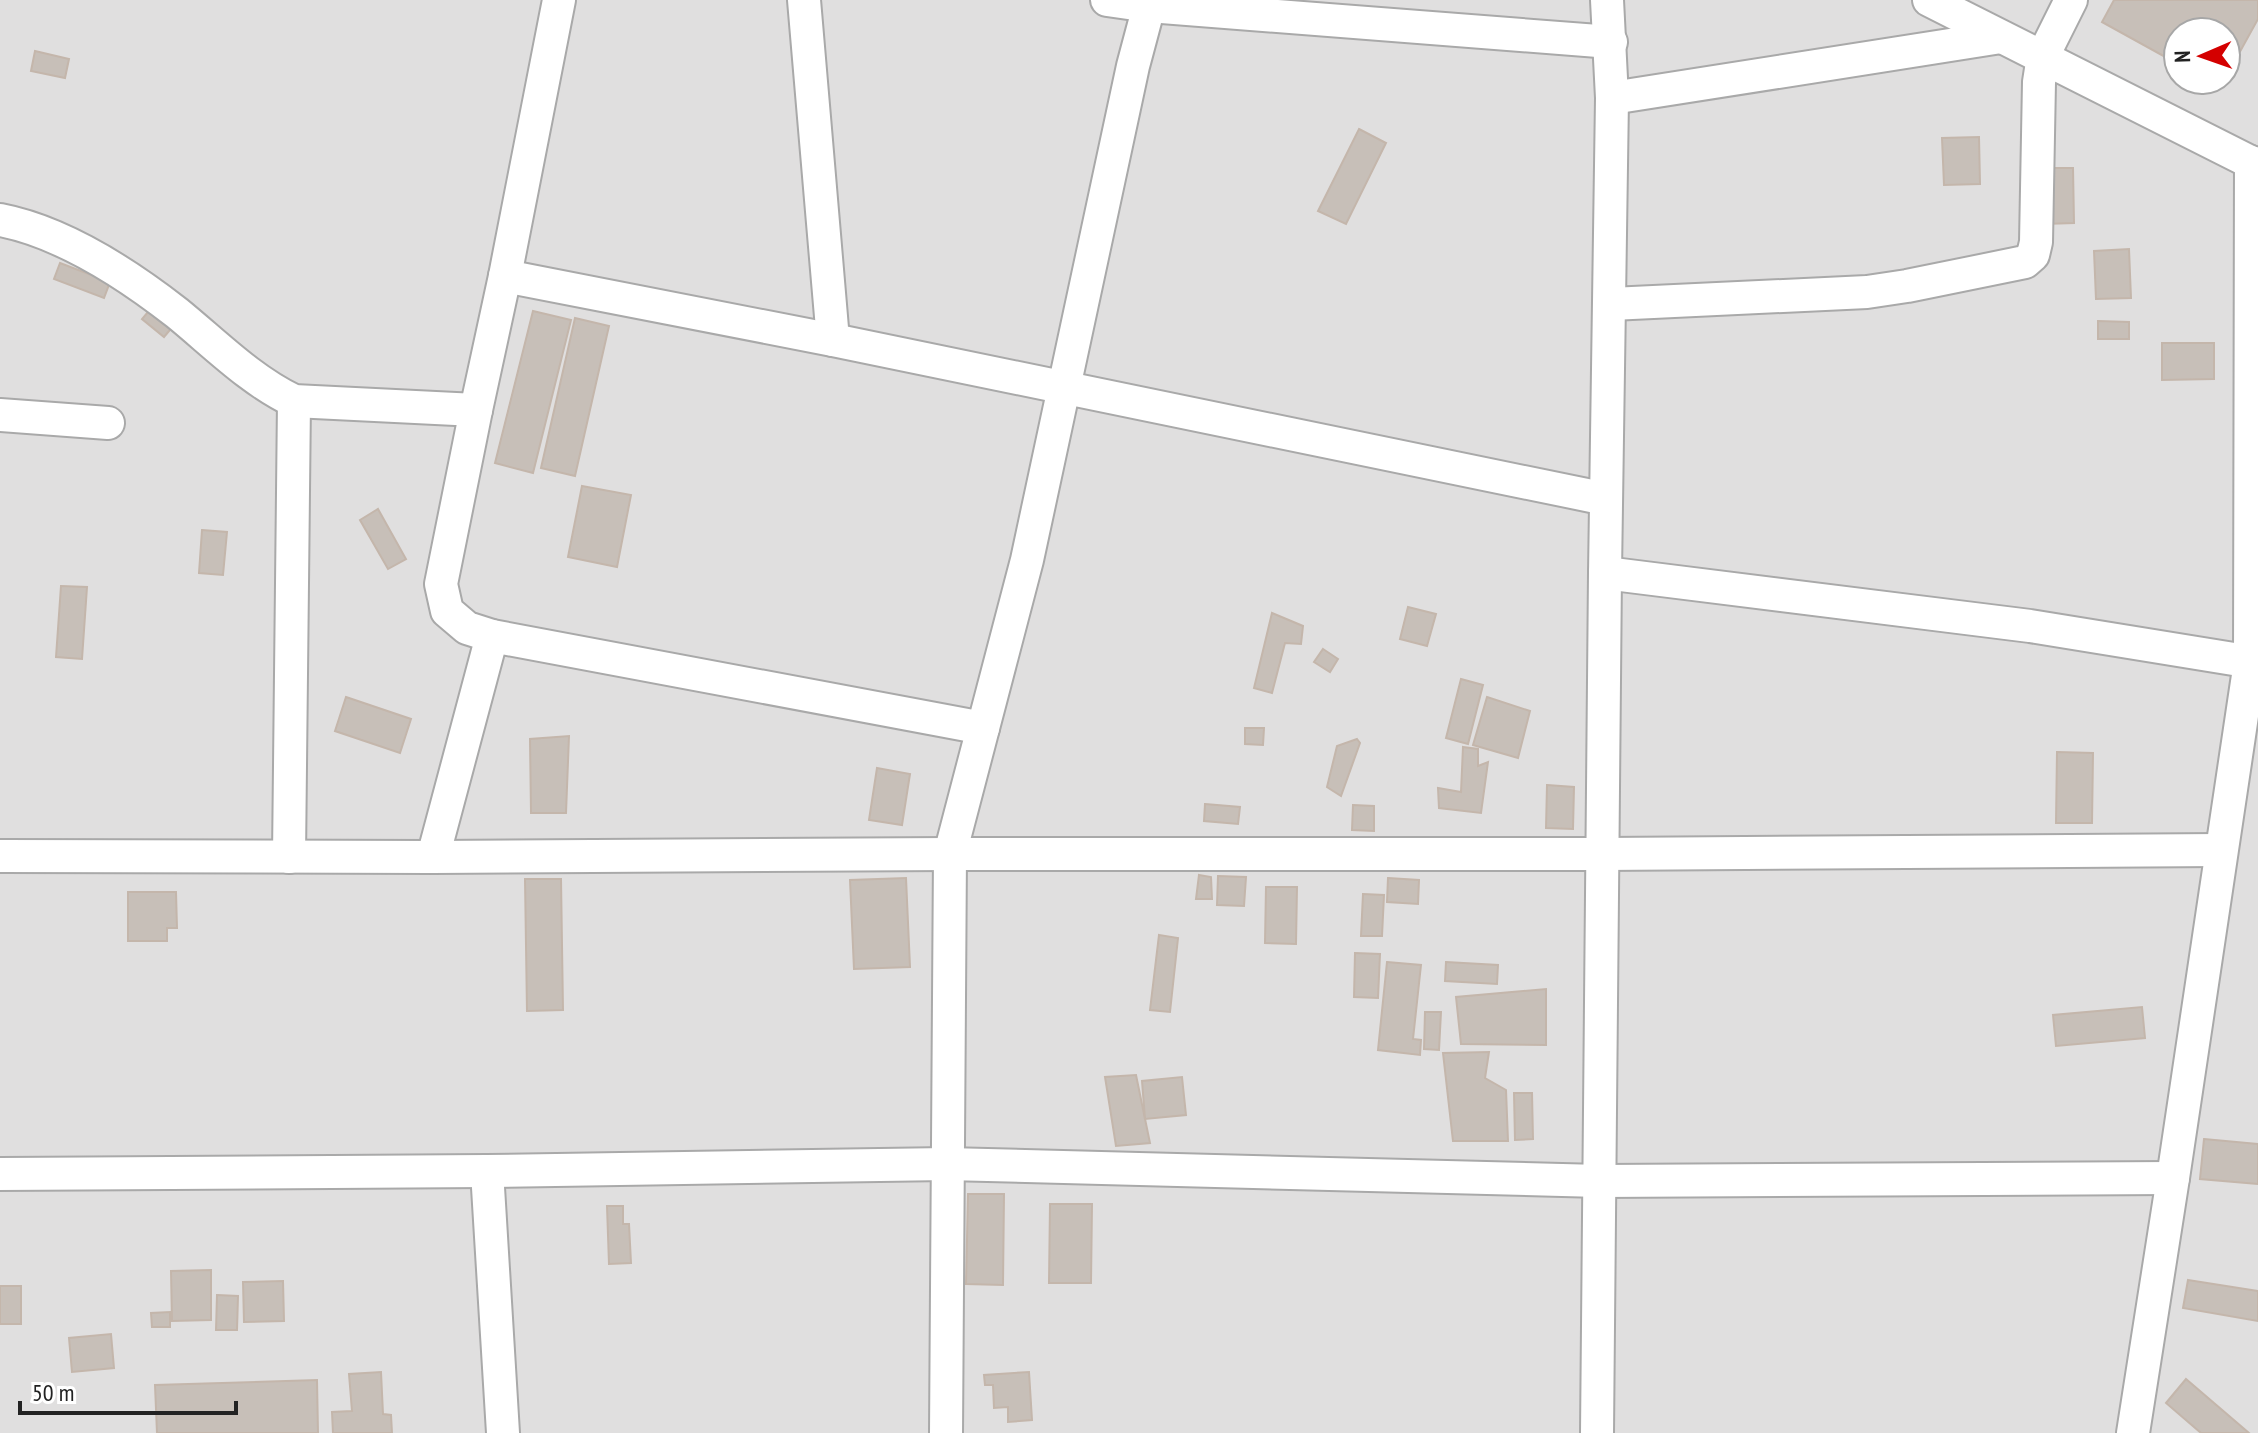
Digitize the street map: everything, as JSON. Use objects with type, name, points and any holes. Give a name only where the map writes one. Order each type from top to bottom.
[{"type":"street","points":[[559,0],[441,584],[447,611],[467,628],[492,636],[983,728]]},
{"type":"street","points":[[804,0],[833,340]]},
{"type":"street","points":[[1597,1433],[1605,573],[1611,304],[1612,98],[1607,0]]},
{"type":"street","points":[[1929,0],[2254,164],[2254,662],[2221,850],[2133,1433]]},
{"type":"street","points":[[1611,304],[1867,292],[2025,262],[2033,255],[2036,242],[2039,82],[2043,56],[2071,0]]},
{"type":"street","points":[[946,1433],[950,854],[1027,560],[1133,66],[1129,2],[1611,42]]},
{"type":"street","points":[[1612,98],[2001,37]]},
{"type":"street","points":[[0,220],[44,233],[89,253],[175,312],[273,391],[294,401],[476,410]]},
{"type":"street","points":[[505,276],[1606,499]]},
{"type":"street","points":[[289,857],[294,401]]},
{"type":"street","points":[[0,415],[108,423]]},
{"type":"street","points":[[1605,573],[2030,626],[2254,662]]},
{"type":"street","points":[[433,857],[492,636]]},
{"type":"street","points":[[0,856],[2221,850]]},
{"type":"street","points":[[0,1174],[947,1164],[1600,1181],[2173,1178]]},
{"type":"street","points":[[487,1171],[503,1433]]},
{"type":"shaded area","points":[[0,0],[2258,0],[2258,1433],[0,1433]]},
{"type":"building","points":[[2114,0],[2258,0],[2258,19],[2242,48],[2242,16],[2162,16],[2162,55],[2102,22]]},
{"type":"building","points":[[35,51],[69,59],[65,78],[31,71]]},
{"type":"building","points":[[1359,129],[1386,143],[1346,224],[1318,211]]},
{"type":"building","points":[[1979,137],[1980,184],[1944,185],[1942,138]]},
{"type":"building","points":[[2043,168],[2073,168],[2074,223],[2044,224]]},
{"type":"building","points":[[2129,249],[2131,298],[2096,299],[2094,251]]},
{"type":"building","points":[[60,263],[110,282],[104,298],[54,279]]},
{"type":"building","points":[[153,306],[175,324],[164,337],[142,319]]},
{"type":"building","points":[[533,311],[571,320],[533,473],[495,463]]},
{"type":"building","points":[[575,318],[609,326],[575,476],[541,468]]},
{"type":"building","points":[[2098,321],[2129,322],[2129,339],[2098,339]]},
{"type":"building","points":[[2162,343],[2214,343],[2214,379],[2162,380]]},
{"type":"building","points":[[582,486],[631,495],[617,567],[568,557]]},
{"type":"building","points":[[378,509],[406,559],[388,569],[360,520]]},
{"type":"building","points":[[202,530],[227,532],[223,575],[199,573]]},
{"type":"building","points":[[61,586],[87,587],[82,659],[56,657]]},
{"type":"building","points":[[1408,607],[1436,614],[1427,646],[1400,639]]},
{"type":"building","points":[[1272,613],[1303,626],[1301,644],[1285,643],[1272,693],[1254,688]]},
{"type":"building","points":[[1323,649],[1338,659],[1330,672],[1314,662]]},
{"type":"building","points":[[1461,679],[1483,685],[1468,744],[1446,738]]},
{"type":"building","points":[[346,697],[411,719],[400,753],[335,731]]},
{"type":"building","points":[[1487,697],[1530,711],[1518,758],[1473,745]]},
{"type":"building","points":[[1245,728],[1264,728],[1263,745],[1245,744]]},
{"type":"building","points":[[569,736],[566,813],[531,813],[530,739]]},
{"type":"building","points":[[1357,739],[1360,743],[1341,796],[1327,787],[1337,746]]},
{"type":"building","points":[[1463,747],[1478,749],[1478,766],[1488,762],[1481,813],[1439,808],[1438,788],[1461,792]]},
{"type":"building","points":[[2057,752],[2093,753],[2092,823],[2056,823]]},
{"type":"building","points":[[877,768],[910,774],[902,825],[869,820]]},
{"type":"building","points":[[1547,785],[1574,787],[1573,829],[1546,828]]},
{"type":"building","points":[[1205,804],[1240,807],[1238,824],[1204,821]]},
{"type":"building","points":[[1353,805],[1374,806],[1374,831],[1352,830]]},
{"type":"building","points":[[1199,875],[1211,877],[1212,899],[1196,899]]},
{"type":"building","points":[[1218,876],[1246,877],[1244,906],[1217,905]]},
{"type":"building","points":[[906,878],[910,967],[854,969],[850,880]]},
{"type":"building","points":[[1388,878],[1419,880],[1418,904],[1387,902]]},
{"type":"building","points":[[525,879],[561,879],[563,1010],[527,1011]]},
{"type":"building","points":[[1266,887],[1297,887],[1296,944],[1265,943]]},
{"type":"building","points":[[128,892],[176,892],[177,928],[167,928],[167,941],[128,941]]},
{"type":"building","points":[[1363,894],[1384,895],[1382,936],[1361,936]]},
{"type":"building","points":[[1159,935],[1178,938],[1170,1012],[1150,1010]]},
{"type":"building","points":[[1355,953],[1380,954],[1378,998],[1354,997]]},
{"type":"building","points":[[1387,962],[1421,965],[1413,1039],[1421,1040],[1420,1055],[1378,1050]]},
{"type":"building","points":[[1446,962],[1498,965],[1497,984],[1445,981]]},
{"type":"building","points":[[1546,989],[1546,1045],[1461,1044],[1456,997]]},
{"type":"building","points":[[2142,1007],[2145,1038],[2056,1046],[2053,1015]]},
{"type":"building","points":[[1425,1012],[1441,1012],[1439,1050],[1424,1049]]},
{"type":"building","points":[[1489,1052],[1485,1078],[1506,1090],[1508,1141],[1453,1141],[1443,1053]]},
{"type":"building","points":[[1136,1075],[1150,1143],[1116,1146],[1105,1077]]},
{"type":"building","points":[[1182,1077],[1186,1115],[1145,1119],[1142,1081]]},
{"type":"building","points":[[1514,1093],[1532,1093],[1533,1139],[1515,1140]]},
{"type":"building","points":[[2204,1139],[2258,1144],[2258,1184],[2200,1179]]},
{"type":"building","points":[[968,1194],[1004,1194],[1003,1285],[966,1284]]},
{"type":"building","points":[[1050,1204],[1092,1204],[1091,1283],[1049,1283]]},
{"type":"building","points":[[607,1206],[623,1206],[623,1224],[629,1224],[631,1263],[609,1264]]},
{"type":"building","points":[[211,1270],[211,1320],[172,1321],[171,1271]]},
{"type":"building","points":[[2188,1280],[2258,1291],[2258,1321],[2183,1308]]},
{"type":"building","points":[[283,1281],[284,1321],[244,1322],[243,1282]]},
{"type":"building","points":[[0,1286],[21,1286],[21,1324],[0,1324]]},
{"type":"building","points":[[217,1295],[238,1296],[237,1330],[216,1330]]},
{"type":"building","points":[[170,1312],[170,1327],[152,1327],[151,1313]]},
{"type":"building","points":[[111,1334],[114,1368],[72,1372],[69,1338]]},
{"type":"building","points":[[381,1372],[383,1414],[391,1415],[392,1433],[333,1433],[332,1412],[352,1411],[349,1374]]},
{"type":"building","points":[[1029,1372],[1032,1420],[1008,1422],[1008,1407],[994,1408],[993,1385],[985,1385],[984,1375]]},
{"type":"building","points":[[2186,1379],[2249,1433],[2201,1433],[2166,1403]]},
{"type":"building","points":[[317,1380],[318,1433],[157,1433],[155,1385]]}]
